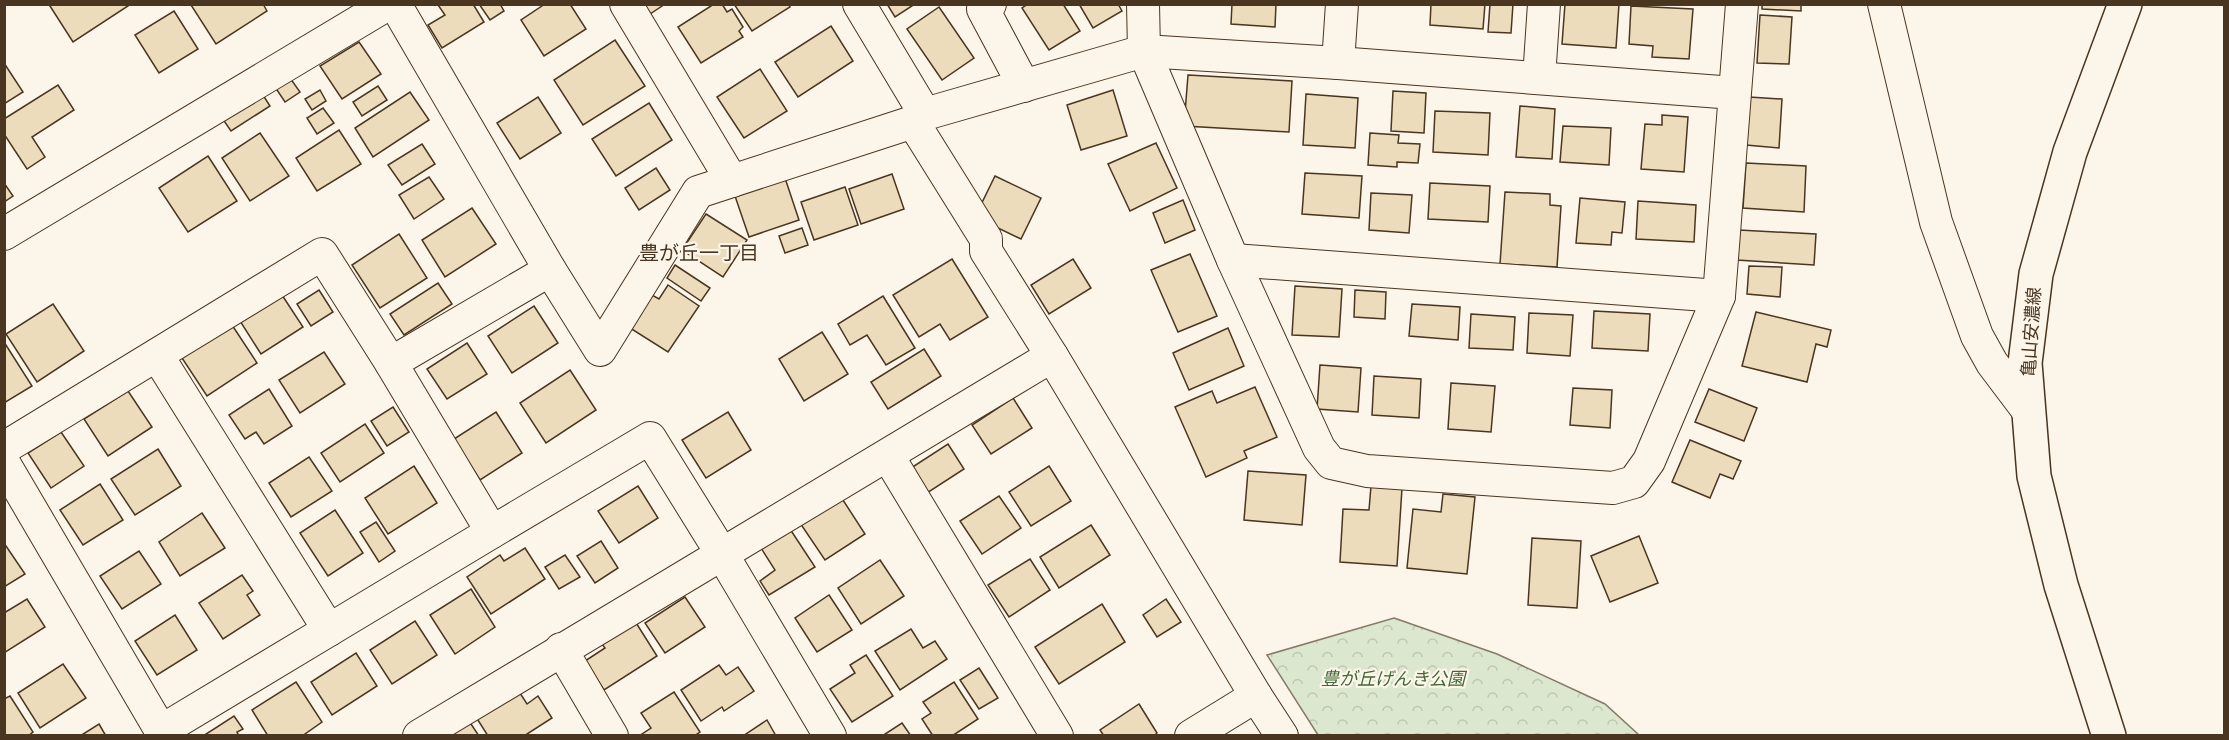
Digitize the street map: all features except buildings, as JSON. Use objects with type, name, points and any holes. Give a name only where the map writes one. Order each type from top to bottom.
[{"type":"main road","name":"亀山安濃線","points":[[2109,735],[2058,574],[2034,476],[2025,363],[2036,274],[2070,152],[2125,4]]},
{"type":"street","points":[[4,234],[388,4]]},
{"type":"street","points":[[395,4],[550,270],[600,350],[698,192],[919,118],[1144,51],[1338,63],[1734,93]]},
{"type":"street","points":[[626,4],[732,181]]},
{"type":"street","points":[[859,4],[986,239],[986,251],[1052,356],[1256,696],[1282,735]]},
{"type":"street","points":[[990,4],[983,9],[1024,86]]},
{"type":"street","points":[[1143,4],[1144,51],[1233,260],[1318,448],[1331,463],[1367,471],[1613,488],[1634,482],[1649,461],[1719,296],[1742,4]]},
{"type":"street","points":[[1338,63],[1342,4]]},
{"type":"street","points":[[1539,78],[1544,4]]},
{"type":"street","points":[[1884,4],[1936,222],[1977,336],[1992,363],[2029,412]]},
{"type":"street","points":[[4,448],[322,254],[391,363],[492,532]]},
{"type":"street","points":[[1233,260],[1719,296]]},
{"type":"street","points":[[391,363],[550,270]]},
{"type":"street","points":[[157,355],[329,630]]},
{"type":"street","points":[[419,735],[1052,356]]},
{"type":"street","points":[[4,463],[163,733],[329,630],[650,438],[830,735]]},
{"type":"street","points":[[888,456],[1058,735]]},
{"type":"street","points":[[561,649],[612,735]]},
{"type":"street","points":[[1191,735],[1256,696]]},
{"type":"green space","name":"豊が丘げんき公園","points":[[1394,618],[1497,654],[1605,704],[1639,735],[1318,735],[1267,655]]},
{"type":"district","name":"豊が丘一丁目","points":[[699,252]]}]
